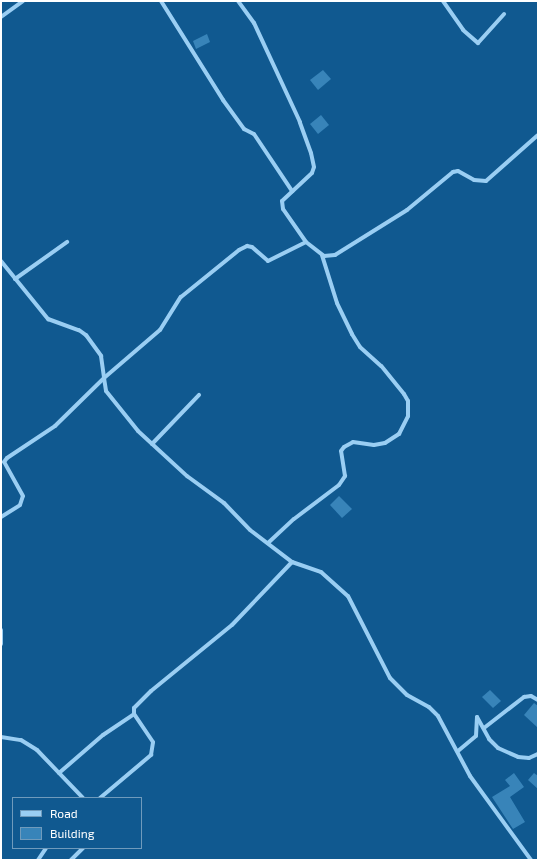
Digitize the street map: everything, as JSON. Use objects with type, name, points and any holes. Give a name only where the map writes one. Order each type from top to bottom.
[{"type":"street","points":[[1,17],[23,1]]},
{"type":"street","points":[[161,1],[231,112],[246,132],[254,134],[292,191]]},
{"type":"street","points":[[238,1],[254,23],[300,122],[311,153],[314,167],[312,173],[282,202],[283,209],[306,242],[322,256],[337,303],[360,347],[381,366],[408,401],[408,416],[399,434],[385,443],[374,445],[353,442],[344,447],[341,451],[345,476],[339,486],[294,519],[268,543]]},
{"type":"street","points":[[442,1],[463,30],[478,43],[504,14]]},
{"type":"street","points":[[322,256],[335,255],[407,210],[453,172],[458,171],[474,180],[486,181],[538,135]]},
{"type":"street","points":[[15,278],[67,242]]},
{"type":"street","points":[[4,462],[55,426],[104,378],[160,330],[181,297],[238,250],[247,246],[252,247],[268,261],[306,242]]},
{"type":"street","points":[[1,262],[48,319],[79,330],[86,335],[101,356],[106,391],[138,431],[187,476],[224,503],[250,530],[292,562],[321,572],[348,596],[390,678],[407,695],[434,711],[458,751],[470,776],[531,860]]},
{"type":"street","points":[[152,444],[199,395]]},
{"type":"street","points":[[1,458],[24,496],[20,505],[1,517]]},
{"type":"street","points":[[101,797],[151,755],[153,742],[134,714],[134,708],[151,691],[211,645],[248,610],[292,562]]},
{"type":"street","points":[[1,630],[1,644]]},
{"type":"street","points":[[484,728],[524,697],[531,696],[538,700]]},
{"type":"street","points":[[60,773],[103,735],[134,714]]},
{"type":"street","points":[[458,751],[476,736],[476,717],[484,728],[489,739],[506,753],[529,758],[538,754]]},
{"type":"street","points":[[1,737],[21,740],[32,747],[60,773],[82,797]]},
{"type":"street","points":[[38,860],[45,849]]},
{"type":"street","points":[[71,860],[82,849]]},
{"type":"building","points":[[207,34],[210,42],[196,49],[193,41]]},
{"type":"building","points":[[323,70],[331,79],[318,90],[310,80]]},
{"type":"building","points":[[321,115],[329,125],[318,134],[310,124]]},
{"type":"building","points":[[339,496],[352,509],[342,518],[330,505]]},
{"type":"building","points":[[490,690],[501,701],[493,708],[482,697]]},
{"type":"building","points":[[534,703],[538,706],[538,728],[524,715]]},
{"type":"building","points":[[514,773],[524,787],[510,797],[525,822],[513,829],[492,797],[510,786],[505,780]]},
{"type":"building","points":[[534,773],[538,776],[538,789],[528,780]]}]
